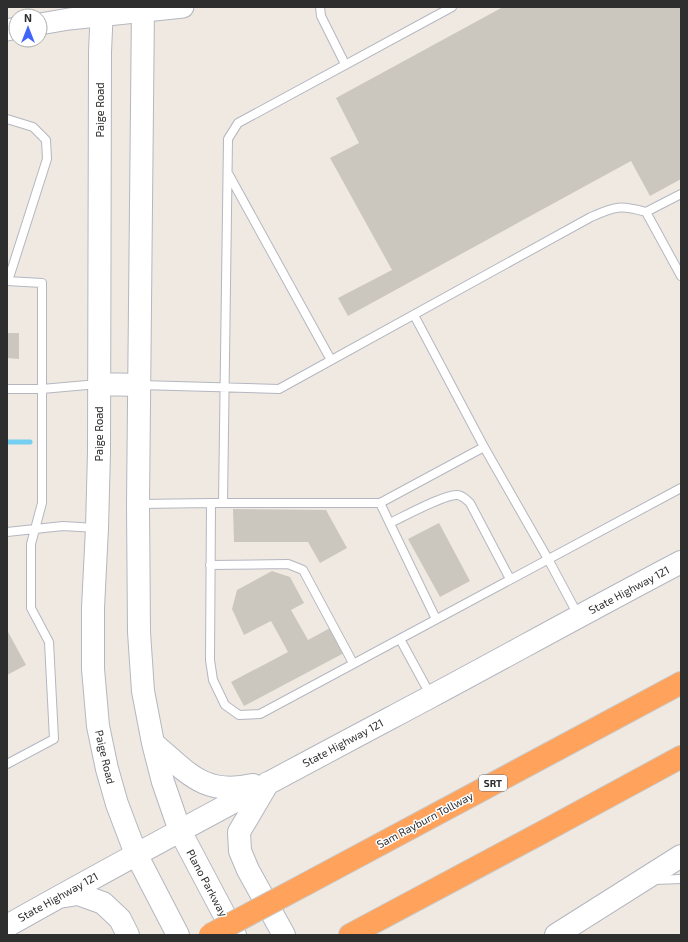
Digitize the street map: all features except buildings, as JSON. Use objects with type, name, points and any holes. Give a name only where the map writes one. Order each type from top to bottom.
[{"type":"highway","name":"Sam Rayburn Tollway","points":[[210,935],[681,683]]},
{"type":"highway","points":[[350,935],[681,757]]},
{"type":"highway","points":[[649,774],[681,762]]},
{"type":"main road","points":[[143,9],[138,504],[139,632],[143,691],[163,782],[180,831]]},
{"type":"main road","name":"Paige Road","points":[[101,11],[99,384],[97,528],[93,608],[93,669],[98,726],[107,769],[117,804],[136,854]]},
{"type":"main road","points":[[99,384],[139,385]]},
{"type":"main road","name":"State Highway 121","points":[[7,926],[268,782],[681,562]]},
{"type":"main road","points":[[154,743],[194,778],[205,783],[221,788],[237,789],[268,782]]},
{"type":"main road","points":[[268,782],[239,832],[240,851],[248,870],[284,935]]},
{"type":"main road","name":"Plano Parkway","points":[[180,831],[235,935]]},
{"type":"main road","points":[[136,854],[178,935]]},
{"type":"main road","points":[[556,935],[681,856]]},
{"type":"main road","points":[[56,898],[78,894],[103,903],[120,919],[128,935]]},
{"type":"street","points":[[48,23],[101,11],[183,7]]},
{"type":"lane","points":[[320,7],[321,16],[346,64]]},
{"type":"lane","points":[[223,503],[228,139],[238,123],[452,7]]},
{"type":"lane","points":[[7,119],[33,127],[46,140],[47,159],[7,281],[42,284],[42,503],[31,544],[31,608],[49,642],[54,739],[7,764]]},
{"type":"lane","points":[[228,174],[331,360]]},
{"type":"lane","points":[[139,385],[279,389],[591,217],[610,209],[626,207],[646,212],[681,194]]},
{"type":"lane","points":[[646,212],[681,276]]},
{"type":"lane","points":[[414,315],[484,446],[548,559],[578,616]]},
{"type":"lane","points":[[7,389],[42,389],[99,384]]},
{"type":"lane","points":[[138,504],[380,503],[484,446]]},
{"type":"lane","points":[[211,503],[210,660],[213,680],[225,705],[239,715],[260,714],[681,488]]},
{"type":"lane","points":[[390,523],[445,497],[457,495],[464,498],[470,503],[510,579]]},
{"type":"lane","points":[[380,503],[436,619]]},
{"type":"lane","points":[[7,532],[63,526],[97,528]]},
{"type":"lane","points":[[210,565],[288,564],[303,570],[353,663]]},
{"type":"lane","points":[[400,639],[431,696]]},
{"type":"lane","points":[[643,880],[681,879]]},
{"type":"waterway","points":[[7,442],[30,442]]}]
